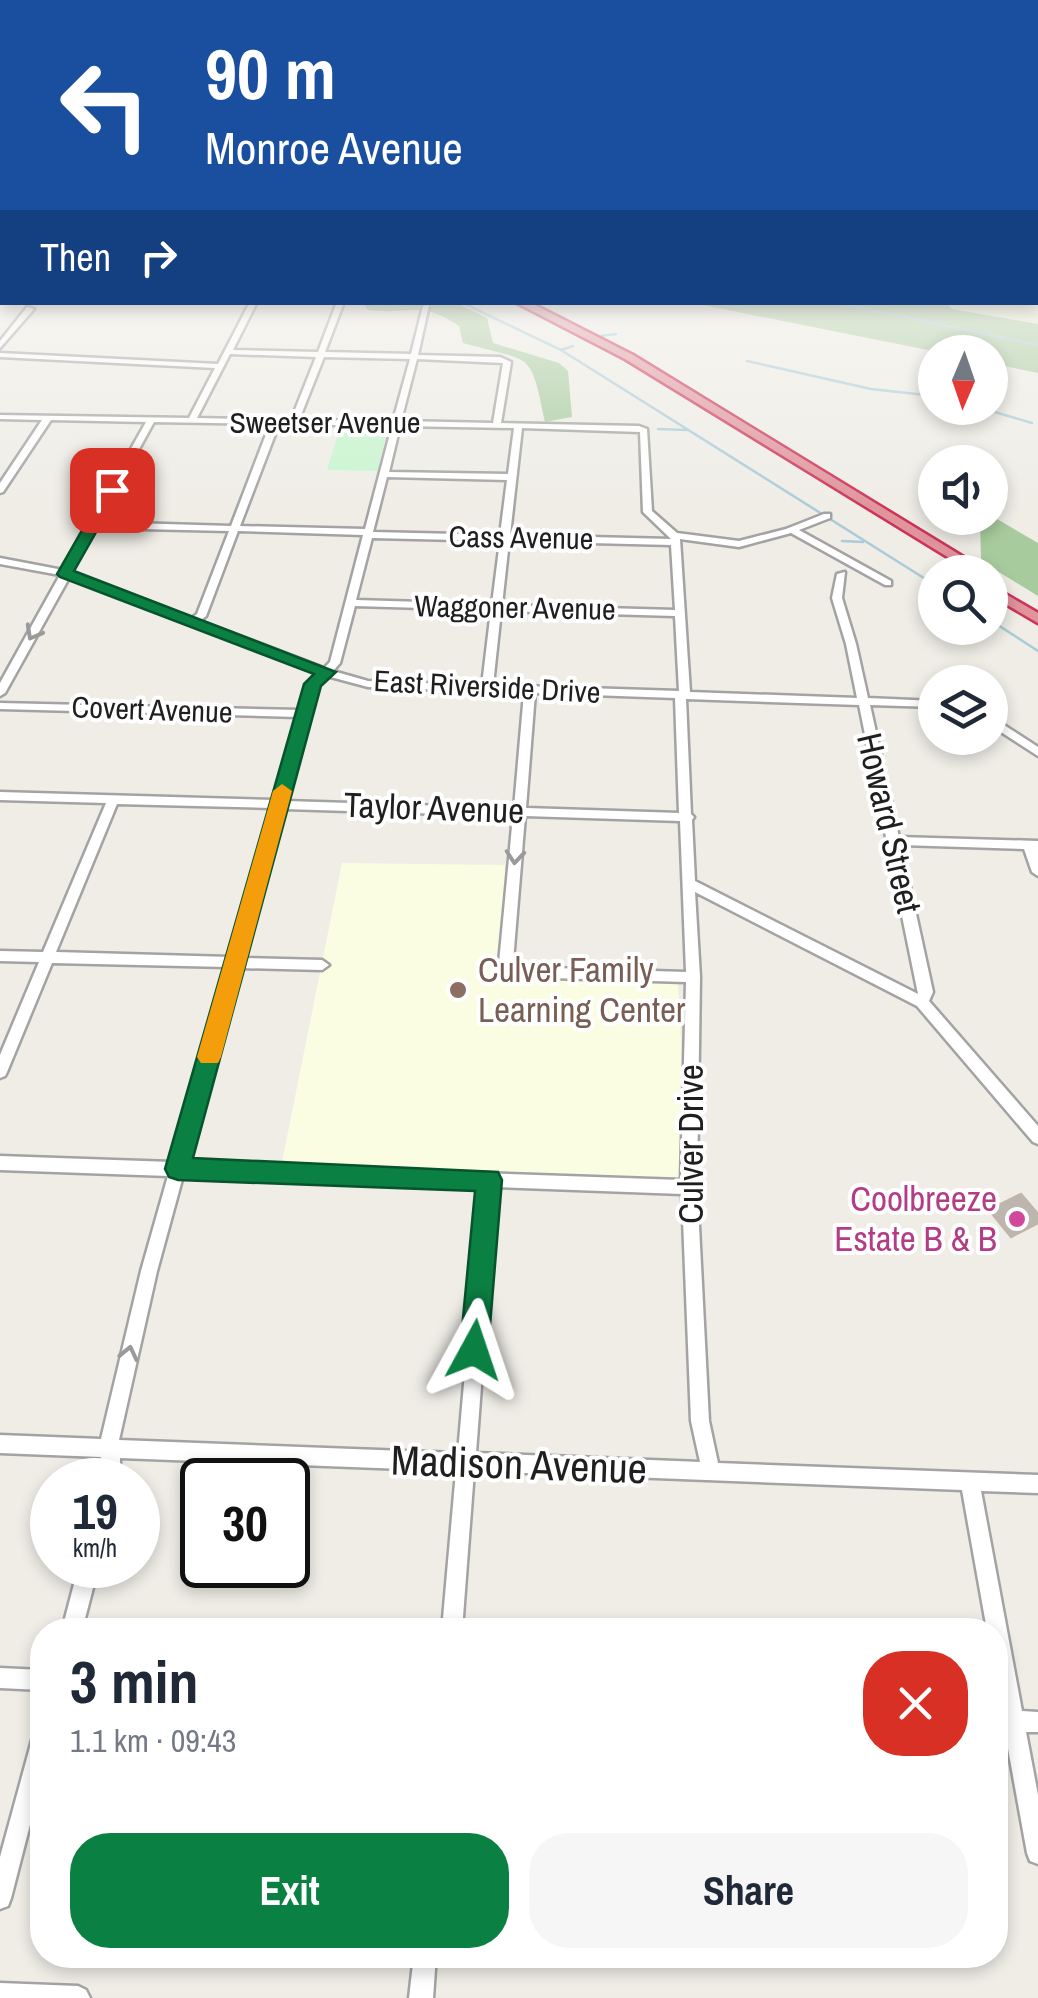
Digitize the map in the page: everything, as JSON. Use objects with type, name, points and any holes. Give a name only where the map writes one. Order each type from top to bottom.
[{"type":"highway","points":[[556,325],[620,360],[935,555]]},
{"type":"highway","points":[[567,325],[629,356],[953,555]]},
{"type":"highway","points":[[1008,589],[1038,607]]},
{"type":"highway","points":[[1008,600],[1038,619]]},
{"type":"street","points":[[0,346],[16,325]]},
{"type":"street","points":[[191,422],[243,325]]},
{"type":"street","points":[[294,423],[333,325]]},
{"type":"street","points":[[111,1458],[110,1433],[140,1307],[313,684],[335,663],[422,325]]},
{"type":"street","points":[[0,328],[14,328]]},
{"type":"street","points":[[230,352],[500,358],[507,362],[497,425]]},
{"type":"street","points":[[0,355],[218,366]]},
{"type":"street","name":"Sweetser Avenue","points":[[0,417],[634,428],[642,430],[644,436],[648,512],[675,538]]},
{"type":"street","points":[[0,490],[48,418]]},
{"type":"street","points":[[0,692],[4,677],[151,420]]},
{"type":"street","points":[[194,621],[201,616],[276,423]]},
{"type":"street","points":[[487,689],[518,426]]},
{"type":"street","points":[[384,474],[512,477]]},
{"type":"street","name":"Cass Avenue","points":[[93,525],[505,538],[675,538],[728,545],[792,530],[826,516]]},
{"type":"street","points":[[792,530],[888,583]]},
{"type":"street","name":"Culver Drive","points":[[675,538],[691,884],[689,1187],[700,1421],[710,1472]]},
{"type":"street","name":"East Riverside Drive","points":[[0,561],[65,574],[368,684],[918,703]]},
{"type":"street","name":"Howard Street","points":[[842,574],[837,598],[895,841],[926,992],[922,1002]]},
{"type":"street","name":"Waggoner Avenue","points":[[350,604],[679,613]]},
{"type":"street","points":[[530,690],[506,963],[512,970],[523,972],[693,977]]},
{"type":"street","name":"Covert Avenue","points":[[0,706],[304,714]]},
{"type":"street","points":[[1008,732],[1038,752]]},
{"type":"street","name":"Taylor Avenue","points":[[0,796],[688,817]]},
{"type":"street","points":[[0,1072],[113,800]]},
{"type":"street","points":[[895,841],[1033,845],[1038,872]]},
{"type":"street","points":[[691,884],[922,1002],[1038,1137]]},
{"type":"street","points":[[0,956],[322,966]]},
{"type":"street","points":[[0,1163],[689,1187]]},
{"type":"street","points":[[453,1618],[489,1180]]},
{"type":"street","name":"Madison Avenue","points":[[0,1444],[1038,1484]]},
{"type":"street","points":[[970,1482],[990,1618]]},
{"type":"street","points":[[75,1618],[83,1588]]},
{"type":"street","points":[[0,1678],[30,1679]]},
{"type":"street","points":[[1008,1721],[1038,1722]]},
{"type":"street","points":[[1008,1733],[1038,1853]]},
{"type":"street","points":[[0,1898],[30,1785]]},
{"type":"street","points":[[421,1998],[424,1968]]},
{"type":"street","points":[[0,1995],[78,1998]]},
{"type":"shaded area","points":[[342,863],[505,865],[501,974],[678,984],[689,1187],[280,1172]]},
{"type":"green space","points":[[489,325],[493,343],[559,363],[568,371],[572,417],[545,422],[536,382],[525,363],[463,343],[459,326]]},
{"type":"green space","points":[[804,325],[1038,325],[1038,373],[1008,367],[1008,335],[918,335],[918,348]]},
{"type":"green space","points":[[340,428],[388,430],[377,471],[327,470]]},
{"type":"green space","points":[[1008,526],[1038,543],[1038,596],[1008,578],[1008,555],[981,555],[980,535],[1008,535]]},
{"type":"building","name":"Coolbreeze Estate B & B","points":[[1021,1194],[1038,1214],[1038,1223],[1011,1237],[989,1210]]},
{"type":"waterway","points":[[509,325],[561,350]]},
{"type":"waterway","points":[[944,325],[1038,345]]},
{"type":"waterway","points":[[601,336],[616,334]]},
{"type":"waterway","points":[[561,350],[573,346]]},
{"type":"waterway","points":[[561,350],[918,574]]},
{"type":"waterway","points":[[747,361],[871,389],[918,394]]},
{"type":"waterway","points":[[1008,416],[1032,423]]},
{"type":"waterway","points":[[658,429],[688,430]]},
{"type":"waterway","points":[[842,541],[863,542]]},
{"type":"waterway","points":[[1008,632],[1038,651]]},
{"type":"slow traffic","points":[[209,1057],[282,791]]},
{"type":"place","name":"Culver Family Learning Center","points":[[458,990]]},
{"type":"place","name":"Coolbreeze Estate B & B","points":[[1017,1219]]},
{"type":"route","points":[[112,490],[65,574],[327,672],[313,684],[178,1169],[489,1180],[474,1350]]}]
